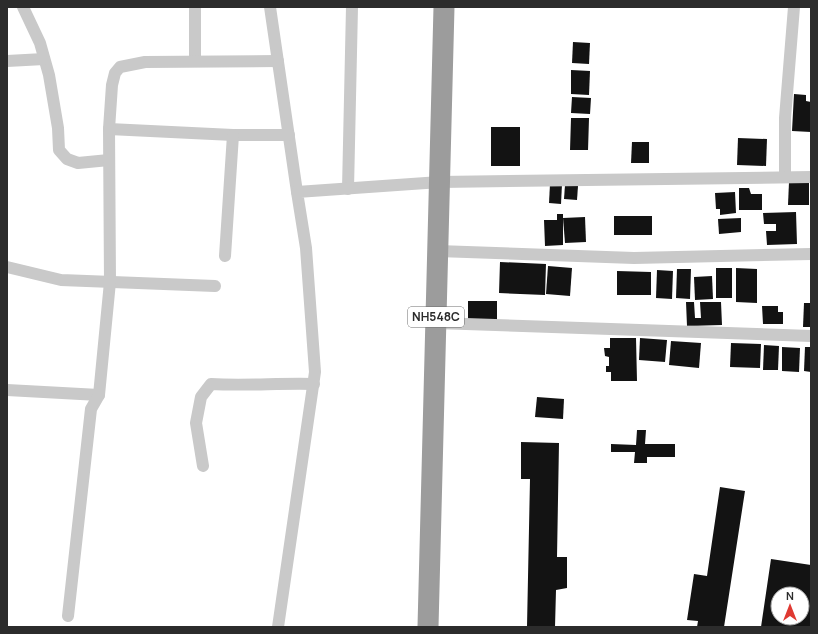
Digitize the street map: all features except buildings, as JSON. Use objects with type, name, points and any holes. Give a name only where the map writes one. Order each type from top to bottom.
[{"type":"highway","name":"NH548C","points":[[428,627],[444,7]]},
{"type":"street","points":[[23,7],[40,43],[54,103],[58,128],[59,150],[67,159],[78,163],[109,160]]},
{"type":"street","points":[[194,7],[195,61]]},
{"type":"street","points":[[270,7],[306,248],[315,372],[278,627]]},
{"type":"street","points":[[348,189],[352,7]]},
{"type":"street","points":[[785,177],[785,118],[794,7]]},
{"type":"street","points":[[7,61],[44,59]]},
{"type":"street","points":[[68,616],[92,409],[99,395],[110,282],[109,129],[112,85],[115,73],[120,67],[145,62],[278,61]]},
{"type":"street","points":[[109,129],[233,135],[288,135]]},
{"type":"street","points":[[225,256],[233,135]]},
{"type":"street","points":[[297,192],[440,182],[811,177]]},
{"type":"street","points":[[438,251],[634,258],[811,254]]},
{"type":"street","points":[[7,267],[62,280],[215,286]]},
{"type":"street","points":[[436,323],[811,336]]},
{"type":"street","points":[[203,466],[196,423],[201,397],[211,384],[314,384]]},
{"type":"street","points":[[7,390],[99,395]]}]
